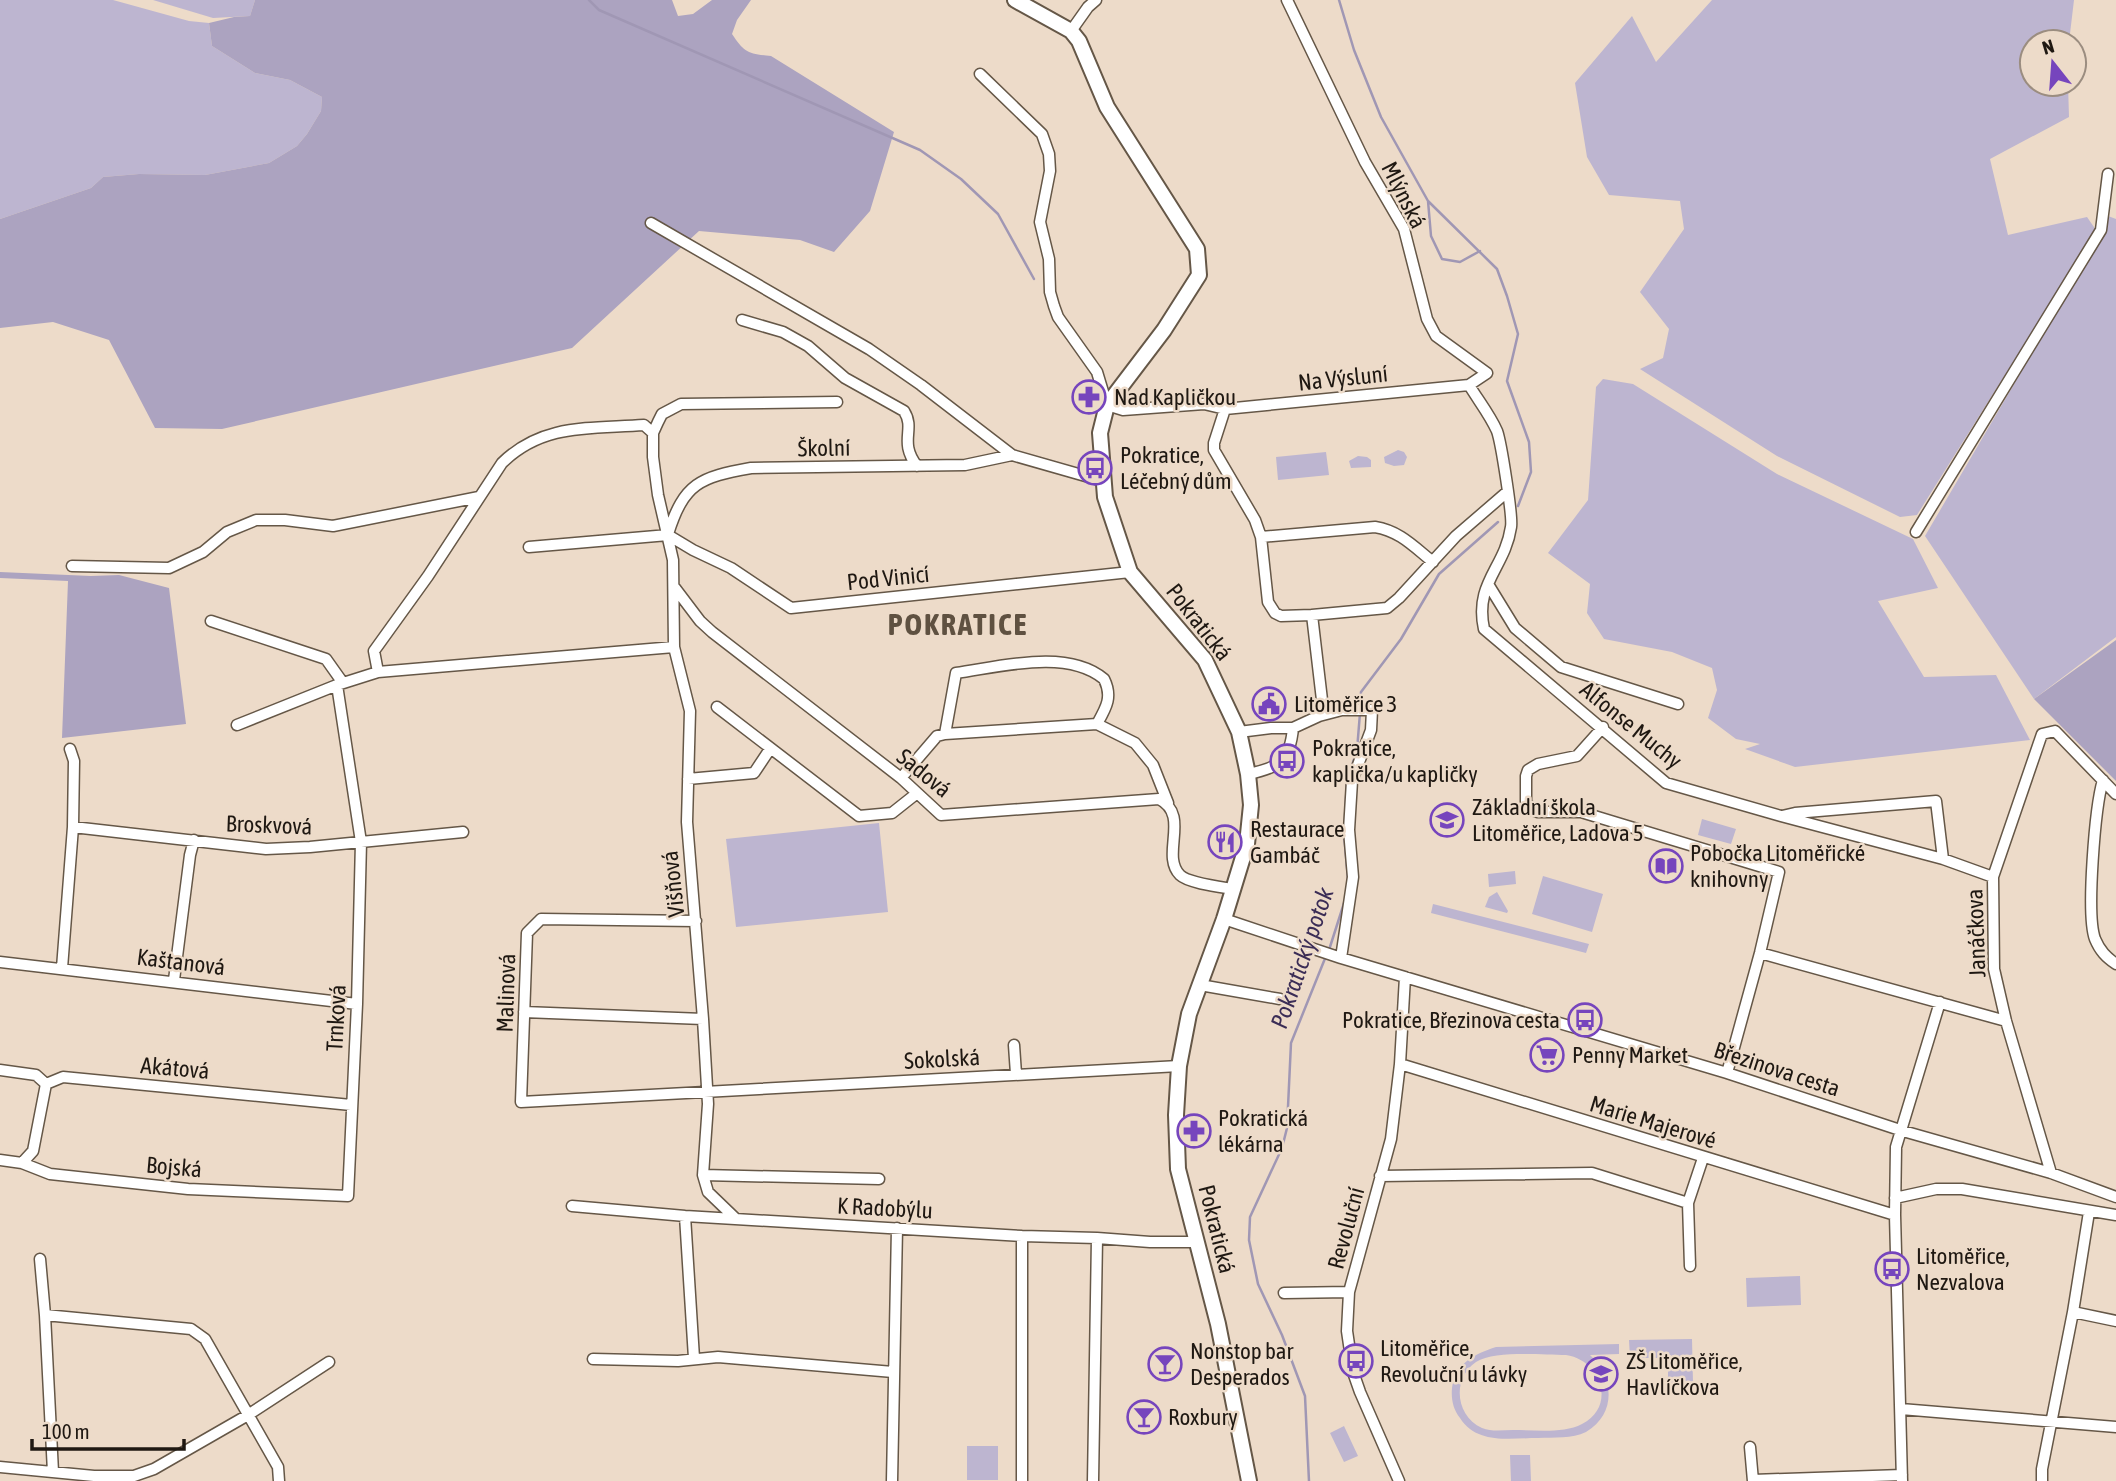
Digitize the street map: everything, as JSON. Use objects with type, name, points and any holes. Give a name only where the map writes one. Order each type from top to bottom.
[{"type":"street","points":[[1015,0],[1071,31],[1096,0]]},
{"type":"street","name":"Mlýnská","points":[[1287,0],[1355,141],[1404,229],[1427,319],[1436,336],[1487,373],[1469,385]]},
{"type":"street","name":"Pokratická","points":[[1071,31],[1079,41],[1107,107],[1197,250],[1199,275],[1164,330],[1107,405],[1101,428],[1103,481],[1108,507],[1130,572],[1205,660],[1239,732],[1248,774],[1251,805],[1247,844],[1224,919],[1189,1014],[1180,1066],[1176,1115],[1178,1169],[1218,1324],[1249,1481]]},
{"type":"street","points":[[981,74],[1042,134],[1046,144],[1050,171],[1040,222],[1049,258],[1054,306],[1058,317],[1097,372],[1107,405]]},
{"type":"street","points":[[1916,532],[2101,230],[2108,174]]},
{"type":"street","points":[[651,223],[869,349],[1012,455],[1103,481]]},
{"type":"street","points":[[742,320],[783,332],[808,346],[845,378],[904,411],[908,421],[907,449],[917,466]]},
{"type":"street","points":[[1225,409],[1214,443],[1217,458],[1255,520],[1262,537],[1270,608],[1281,616],[1387,608],[1456,536],[1507,492],[1497,430],[1469,385]]},
{"type":"street","name":"Na Výsluní","points":[[1107,405],[1124,410],[1204,404],[1225,409],[1469,385]]},
{"type":"street","points":[[378,672],[374,651],[428,576],[502,463],[515,450],[540,436],[554,432],[644,425],[653,433],[662,414],[681,404],[837,402]]},
{"type":"street","name":"Višňová","points":[[653,433],[657,495],[668,535],[674,587],[674,647],[690,711],[687,835],[696,921],[707,1090],[704,1175]]},
{"type":"street","name":"Školní","points":[[668,535],[683,498],[699,482],[711,477],[751,468],[965,465],[1012,455]]},
{"type":"street","name":"Alfonse Muchy","points":[[1507,492],[1512,526],[1481,605],[1484,629],[1666,783],[1943,859],[1993,877]]},
{"type":"street","points":[[72,566],[169,568],[203,552],[227,532],[256,520],[285,520],[332,526],[479,497]]},
{"type":"street","points":[[1262,537],[1375,527],[1390,529],[1433,562]]},
{"type":"street","points":[[529,547],[668,535]]},
{"type":"street","name":"Pod Vinicí","points":[[668,535],[694,551],[731,568],[792,608],[1130,572]]},
{"type":"street","points":[[1488,584],[1515,628],[1561,667],[1678,704]]},
{"type":"street","name":"Sadová","points":[[674,587],[712,632],[901,778],[941,815],[1152,798],[1168,803]]},
{"type":"street","points":[[1312,615],[1322,700],[1319,716]]},
{"type":"street","points":[[211,621],[321,657],[330,663],[340,684]]},
{"type":"street","points":[[237,725],[340,684],[378,672],[674,647]]},
{"type":"street","points":[[945,734],[956,673],[1054,661],[1078,664],[1104,679],[1108,704],[1097,724]]},
{"type":"street","name":"Trnková","points":[[340,684],[360,842],[348,1196]]},
{"type":"street","points":[[717,707],[859,816],[892,813],[916,793]]},
{"type":"street","points":[[1239,732],[1293,728],[1319,716],[1364,710],[1371,730],[1352,781],[1349,830],[1353,877],[1341,958]]},
{"type":"street","points":[[901,778],[937,736],[1097,724],[1135,743],[1153,765],[1174,818],[1173,857],[1178,873],[1186,879],[1233,889]]},
{"type":"street","points":[[1603,727],[1577,756],[1533,765],[1525,776],[1526,802],[1532,810],[1581,812],[1779,872],[1727,1073]]},
{"type":"street","points":[[1248,774],[1266,771],[1283,762],[1292,743],[1293,728]]},
{"type":"street","name":"Janáčkova","points":[[2052,1173],[2006,1020],[1994,969],[1993,877],[2042,734],[2055,731],[2103,780]]},
{"type":"street","points":[[688,779],[754,773],[770,748]]},
{"type":"street","points":[[62,968],[73,827],[74,761],[70,749]]},
{"type":"street","points":[[2103,780],[2116,794]]},
{"type":"street","points":[[2103,780],[2098,798],[2091,907],[2094,937],[2103,955],[2116,964]]},
{"type":"street","points":[[1781,816],[1936,801],[1943,859]]},
{"type":"street","name":"Broskvová","points":[[73,827],[266,849],[463,832]]},
{"type":"street","points":[[174,980],[194,840]]},
{"type":"street","name":"Malinová","points":[[521,1102],[527,933],[541,919],[696,921]]},
{"type":"street","name":"Březinova cesta","points":[[1224,919],[1341,958],[1727,1073],[1903,1131],[2052,1173],[2116,1197]]},
{"type":"street","points":[[1760,953],[2006,1020]]},
{"type":"street","name":"Kaštanová","points":[[0,961],[356,1004]]},
{"type":"street","name":"Revoluční","points":[[1399,1481],[1353,1372],[1347,1331],[1349,1292],[1391,1139],[1400,1064],[1405,977]]},
{"type":"street","points":[[1200,985],[1280,999]]},
{"type":"street","points":[[1750,1447],[1753,1480],[1902,1478],[1895,1214],[1896,1147],[1940,1002]]},
{"type":"street","points":[[524,1012],[703,1019]]},
{"type":"street","points":[[1014,1045],[1016,1074]]},
{"type":"street","name":"Marie Majerové","points":[[1400,1064],[1895,1214]]},
{"type":"street","name":"Sokolská","points":[[521,1102],[1180,1066]]},
{"type":"street","points":[[0,1070],[36,1075],[46,1084],[33,1151],[22,1163]]},
{"type":"street","name":"Akátová","points":[[46,1084],[63,1077],[351,1105]]},
{"type":"street","points":[[1690,1266],[1688,1203],[1703,1158]]},
{"type":"street","name":"Bojská","points":[[0,1160],[22,1163],[50,1174],[188,1189],[348,1196]]},
{"type":"street","points":[[1380,1176],[1592,1173],[1688,1203]]},
{"type":"street","points":[[735,1219],[708,1192],[704,1175],[879,1179]]},
{"type":"street","points":[[1895,1198],[1948,1188],[2116,1215]]},
{"type":"street","name":"K Radobýlu","points":[[572,1206],[685,1216],[1022,1236],[1195,1242]]},
{"type":"street","points":[[2042,1481],[2089,1212]]},
{"type":"street","points":[[685,1216],[694,1358]]},
{"type":"street","points":[[892,1481],[897,1228]]},
{"type":"street","points":[[1022,1236],[1022,1481]]},
{"type":"street","points":[[1093,1481],[1097,1238]]},
{"type":"street","points":[[40,1259],[53,1472]]},
{"type":"street","points":[[1284,1293],[1349,1292]]},
{"type":"street","points":[[2073,1312],[2116,1321]]},
{"type":"street","points":[[45,1315],[191,1329],[198,1332],[205,1339],[278,1467],[279,1481]]},
{"type":"street","points":[[593,1359],[678,1361],[718,1357],[894,1372]]},
{"type":"street","points":[[0,1467],[94,1476],[134,1475],[154,1469],[248,1415],[329,1362]]},
{"type":"street","points":[[1901,1409],[2116,1427]]},
{"type":"shaded area","points":[[0,0],[113,0],[189,21],[209,23],[212,46],[255,73],[290,80],[322,97],[321,111],[297,146],[269,163],[205,175],[139,174],[103,177],[91,188],[0,219]]},
{"type":"shaded area","points":[[153,0],[255,0],[250,16],[213,18]]},
{"type":"shaded area","points":[[255,0],[672,0],[678,16],[693,14],[712,0],[751,0],[737,20],[732,34],[740,45],[752,53],[771,56],[894,132],[870,211],[834,252],[800,240],[699,231],[572,348],[222,429],[155,428],[109,340],[53,322],[0,328],[0,219],[91,188],[103,177],[139,174],[205,175],[269,163],[297,146],[321,111],[322,97],[290,80],[255,73],[212,46],[209,23],[250,16]]},
{"type":"shaded area","points":[[1712,0],[2074,0],[2071,28],[2018,28],[2018,98],[2068,98],[2069,117],[1990,159],[2008,235],[2087,217],[2096,230],[1917,515],[1900,517],[1777,456],[1640,369],[1663,358],[1669,329],[1640,292],[1684,229],[1680,201],[1609,195],[1587,157],[1575,83],[1632,16],[1656,62]]},
{"type":"shaded area","points":[[2108,216],[2116,219],[2116,637],[2034,699],[1925,536],[2106,227]]},
{"type":"shaded area","points":[[1603,379],[1633,384],[1777,474],[1913,539],[1938,588],[1878,601],[1924,677],[1996,675],[2030,740],[1795,767],[1745,749],[1760,744],[1736,739],[1708,718],[1717,690],[1712,668],[1672,652],[1604,639],[1587,613],[1590,584],[1548,553],[1588,500],[1596,387]]},
{"type":"shaded area","points":[[1398,450],[1404,452],[1407,457],[1404,465],[1385,463],[1384,457]]},
{"type":"shaded area","points":[[1326,452],[1329,475],[1278,480],[1276,457]]},
{"type":"shaded area","points":[[1358,456],[1371,460],[1371,467],[1351,468],[1349,461]]},
{"type":"shaded area","points":[[0,572],[119,575],[169,588],[186,724],[62,738],[68,581],[0,578]]},
{"type":"shaded area","points":[[2116,640],[2116,781],[2034,699]]},
{"type":"shaded area","points":[[1702,819],[1736,829],[1731,844],[1698,835]]},
{"type":"shaded area","points":[[879,823],[888,912],[736,927],[726,839]]},
{"type":"shaded area","points":[[1515,871],[1516,884],[1489,887],[1488,874]]},
{"type":"shaded area","points":[[1543,876],[1603,894],[1592,932],[1532,914]]},
{"type":"shaded area","points":[[1497,892],[1507,913],[1485,907],[1489,897]]},
{"type":"shaded area","points":[[1433,904],[1589,944],[1586,953],[1431,913]]},
{"type":"shaded area","points":[[1800,1276],[1801,1305],[1747,1307],[1746,1278]]},
{"type":"shaded area","points":[[1692,1339],[1693,1383],[1668,1383],[1668,1358],[1630,1358],[1629,1340]]},
{"type":"shaded area","points":[[1619,1344],[1619,1354],[1590,1355],[1604,1374],[1607,1384],[1609,1395],[1603,1415],[1586,1432],[1569,1437],[1506,1439],[1476,1433],[1467,1427],[1454,1407],[1454,1379],[1467,1361],[1496,1347]],"holes":[[[1532,1354],[1566,1355],[1578,1359],[1596,1374],[1602,1396],[1593,1416],[1582,1424],[1548,1431],[1490,1430],[1482,1428],[1466,1415],[1460,1387],[1468,1369],[1476,1362],[1495,1356]]]},
{"type":"shaded area","points":[[1344,1426],[1358,1456],[1344,1462],[1330,1433]]},
{"type":"shaded area","points":[[967,1446],[998,1446],[998,1480],[967,1480]]},
{"type":"shaded area","points":[[1510,1455],[1530,1455],[1531,1481],[1511,1481]]},
{"type":"waterway","points":[[589,0],[599,10],[920,150],[961,179],[998,214],[1034,279]]},
{"type":"waterway","name":"Pokratický potok","points":[[1339,0],[1354,50],[1381,117],[1428,201],[1497,269],[1507,296],[1518,334],[1507,381],[1529,442],[1531,472],[1518,506]]},
{"type":"waterway","points":[[1428,201],[1431,236],[1442,259],[1460,262],[1480,251]]},
{"type":"waterway","name":"Pokratický potok","points":[[1360,706],[1361,692],[1401,639],[1439,574],[1498,522]]},
{"type":"waterway","name":"Pokratický potok","points":[[1348,879],[1344,834],[1347,781],[1357,750],[1360,713]]},
{"type":"waterway","name":"Pokratický potok","points":[[1329,950],[1345,900]]},
{"type":"waterway","name":"Pokratický potok","points":[[1309,1481],[1305,1396],[1282,1335],[1258,1284],[1249,1240],[1250,1217],[1282,1148],[1287,1128],[1291,1043],[1326,956]]},
{"type":"place","name":"Nad Kapličkou","points":[[1089,397]]},
{"type":"place","name":"Pokratice, Léčebný dům","points":[[1095,468]]},
{"type":"place","name":"Litoměřice 3","points":[[1269,704]]},
{"type":"place","name":"Pokratice, kaplička/u kapličky","points":[[1287,761]]},
{"type":"place","name":"Základní škola Litoměřice, Ladova 5","points":[[1447,820]]},
{"type":"place","name":"Restaurace Gambáč","points":[[1225,842]]},
{"type":"place","name":"Pobočka Litoměřické knihovny","points":[[1666,866]]},
{"type":"place","name":"Pokratice, Březinova cesta","points":[[1585,1020]]},
{"type":"place","name":"Penny Market","points":[[1547,1055]]},
{"type":"place","name":"Pokratická lékárna","points":[[1194,1131]]},
{"type":"place","name":"Litoměřice, Nezvalova","points":[[1892,1269]]},
{"type":"place","name":"Litoměřice, Revoluční u lávky","points":[[1356,1361]]},
{"type":"place","name":"Nonstop bar Desperados","points":[[1165,1364]]},
{"type":"place","name":"ZŠ Litoměřice, Havlíčkova","points":[[1601,1374]]},
{"type":"place","name":"Roxbury","points":[[1144,1417]]},
{"type":"district","name":"POKRATICE","points":[[958,624]]}]
